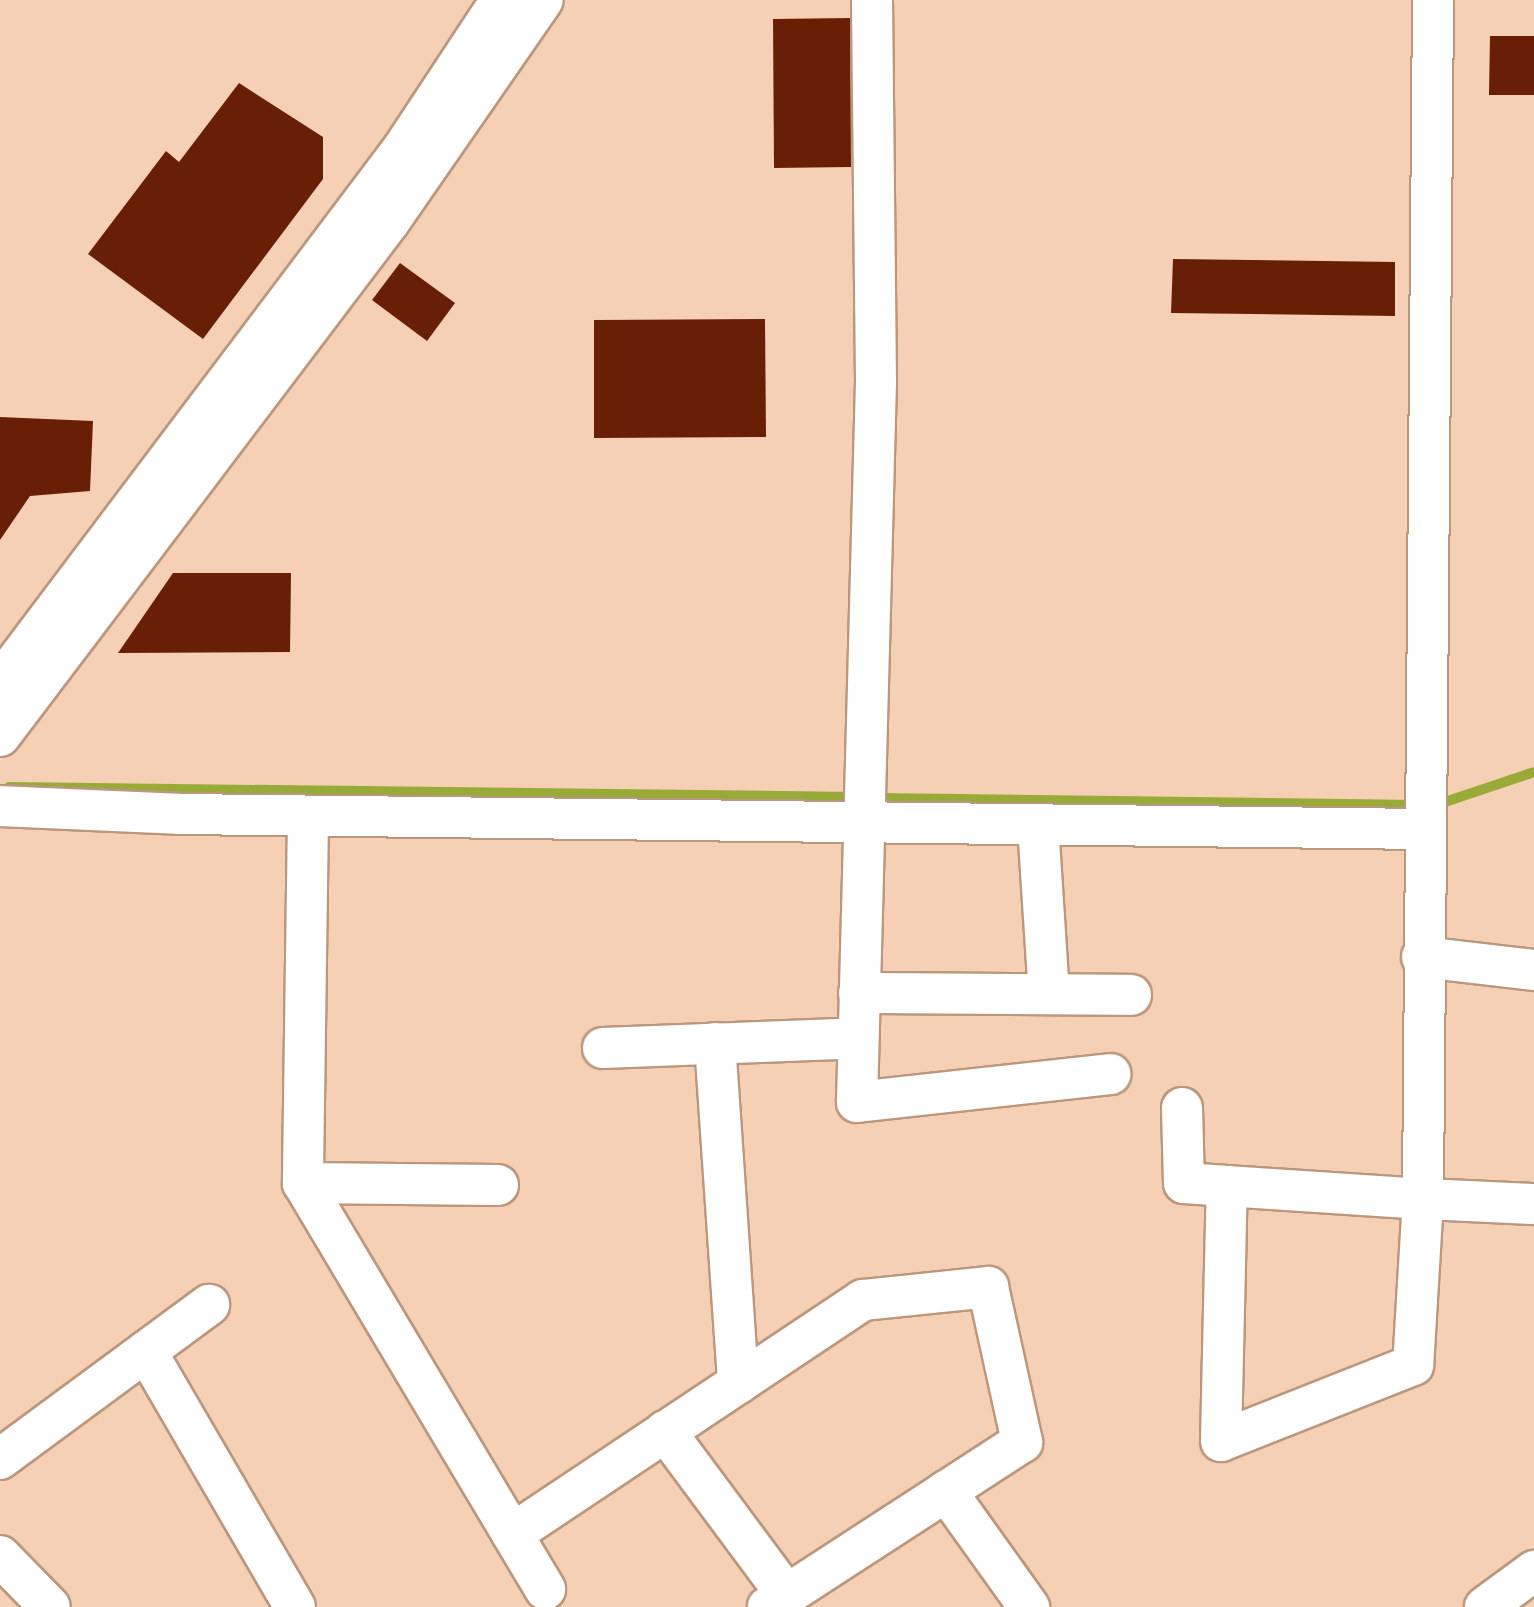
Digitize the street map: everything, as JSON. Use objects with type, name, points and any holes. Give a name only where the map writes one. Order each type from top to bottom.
[{"type":"street","points":[[0,683],[402,150],[501,0]]},
{"type":"street","points":[[0,736],[389,222],[543,0]]},
{"type":"street","points":[[872,0],[876,380],[860,823],[858,1102],[1110,1074]]},
{"type":"street","points":[[1226,1186],[1221,1441],[1413,1365],[1423,1199],[1421,829],[1434,0]]},
{"type":"street","points":[[0,806],[308,816],[1421,829]]},
{"type":"street","points":[[308,816],[303,1182],[545,1590]]},
{"type":"street","points":[[1038,825],[1049,994]]},
{"type":"street","points":[[1422,956],[1534,970]]},
{"type":"street","points":[[859,992],[1131,995]]},
{"type":"street","points":[[603,1048],[858,1038]]},
{"type":"street","points":[[716,1044],[738,1383]]},
{"type":"street","points":[[1182,1108],[1184,1183],[1534,1204]]},
{"type":"street","points":[[303,1182],[498,1186]]},
{"type":"street","points":[[512,1534],[666,1431],[863,1300],[988,1287],[1022,1442],[777,1601],[666,1431]]},
{"type":"street","points":[[0,1459],[209,1305]]},
{"type":"street","points":[[146,1351],[295,1607]]},
{"type":"street","points":[[946,1491],[1030,1607]]},
{"type":"street","points":[[0,1556],[50,1607]]},
{"type":"street","points":[[1485,1607],[1534,1571]]},
{"type":"building","points":[[850,18],[851,167],[774,168],[773,19]]},
{"type":"building","points":[[1490,36],[1534,36],[1534,95],[1489,95]]},
{"type":"building","points":[[239,83],[323,137],[323,179],[203,339],[88,254],[166,151],[179,162]]},
{"type":"building","points":[[1173,259],[1395,262],[1395,316],[1171,313]]},
{"type":"building","points":[[400,263],[455,303],[427,341],[372,300]]},
{"type":"building","points":[[765,319],[766,437],[594,438],[594,320]]},
{"type":"building","points":[[0,417],[93,421],[90,491],[30,496],[0,540]]},
{"type":"building","points":[[173,573],[291,573],[290,652],[118,653]]},
{"type":"waterway","points":[[1436,805],[1534,772]]},
{"type":"waterway","points":[[9,787],[859,797]]},
{"type":"waterway","points":[[876,798],[1419,805]]}]
